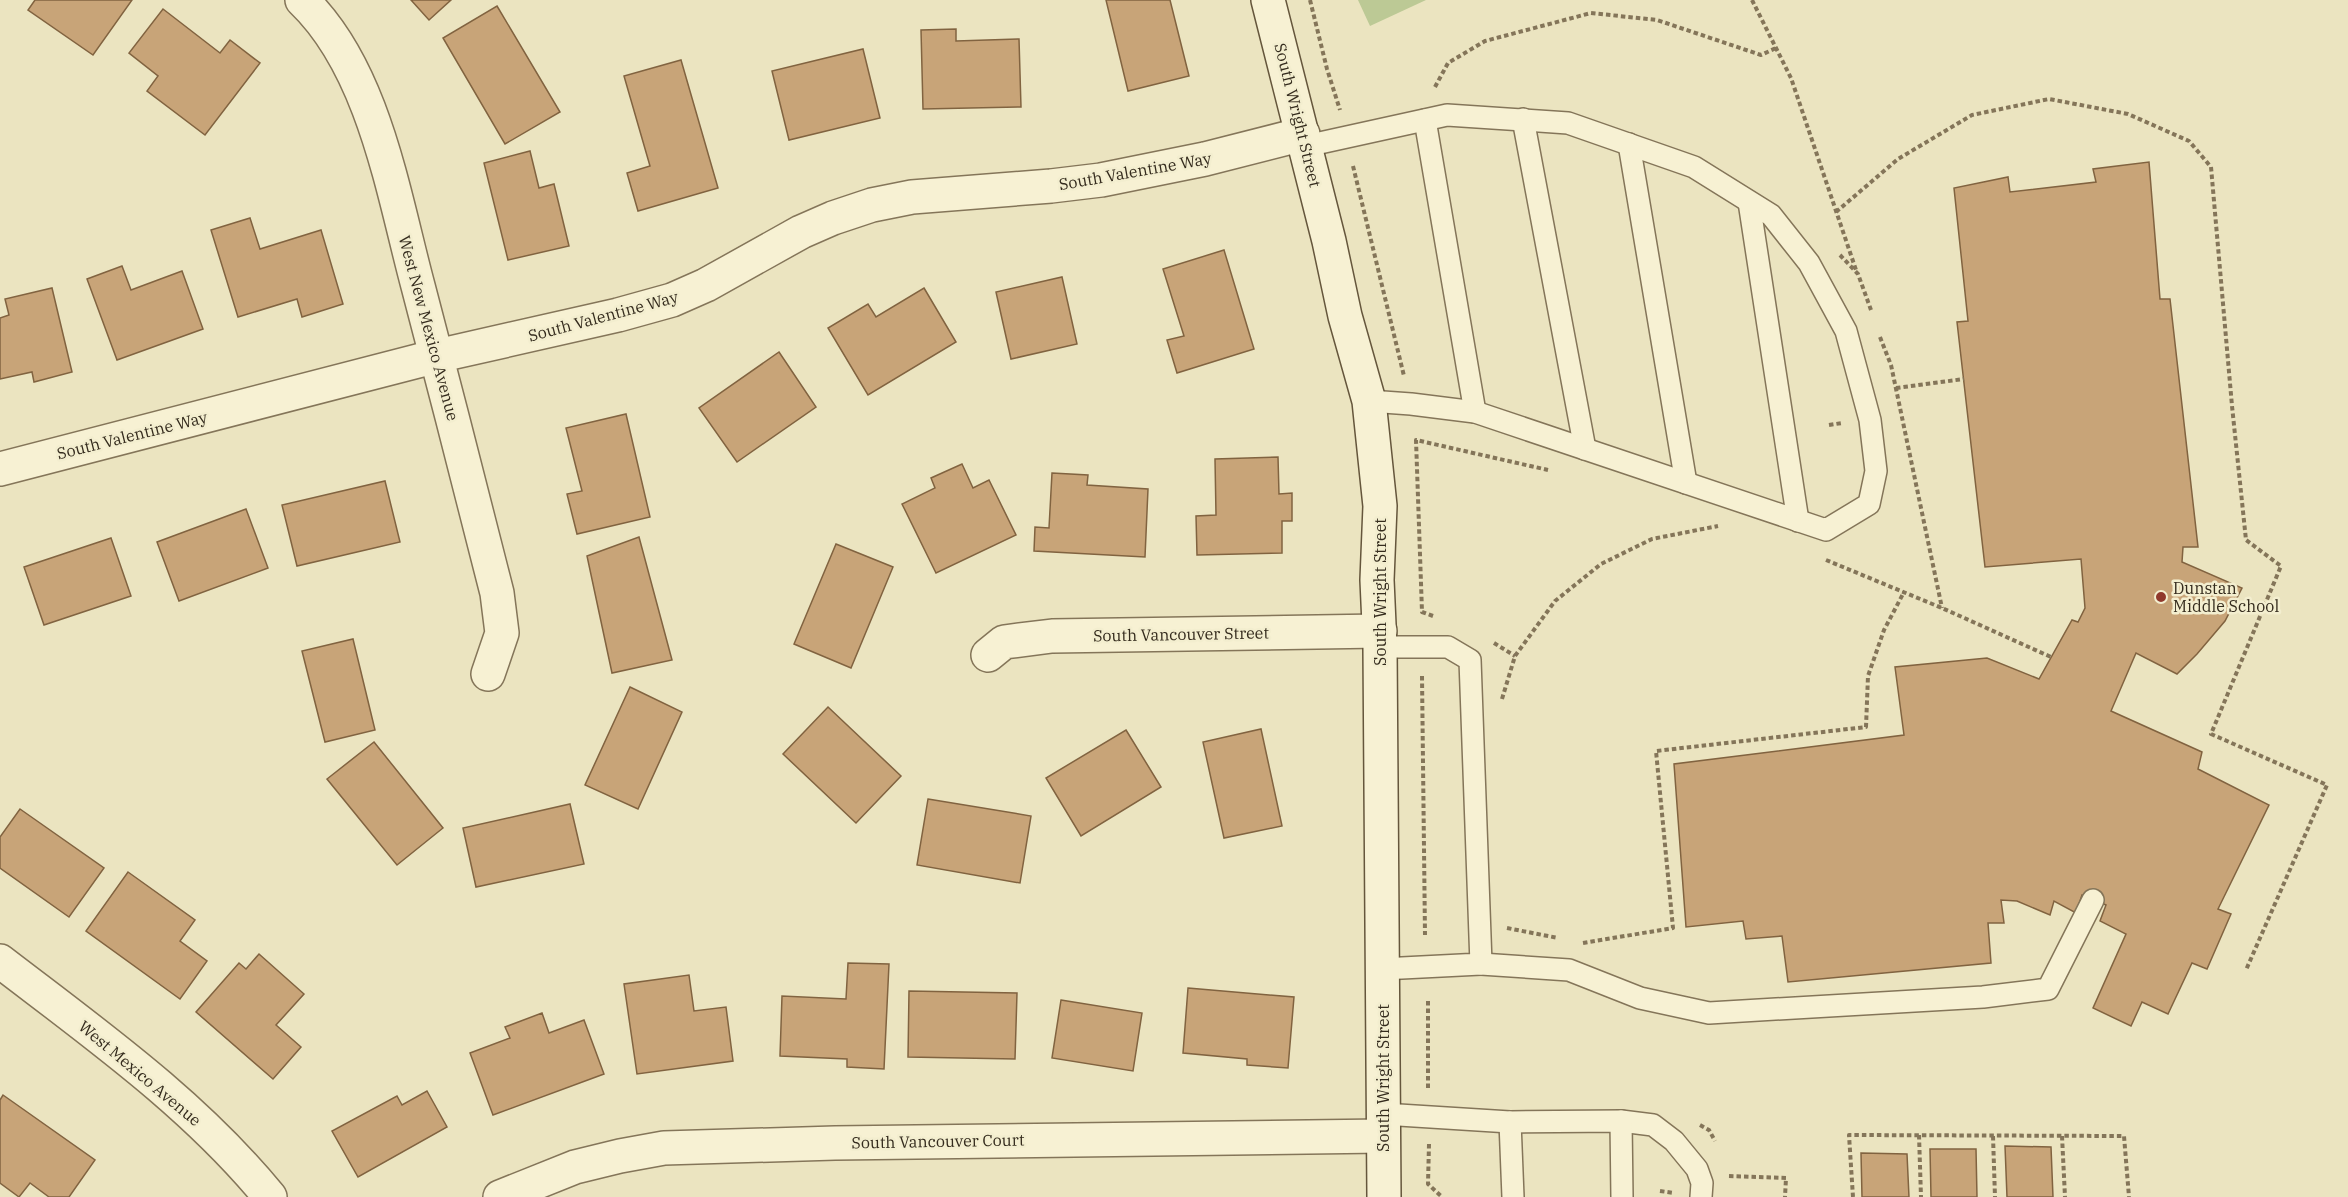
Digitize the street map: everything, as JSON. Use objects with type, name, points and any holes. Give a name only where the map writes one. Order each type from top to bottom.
[{"type":"street","name":"West New Mexico Avenue","points":[[302,0],[338,45],[358,82],[379,140],[437,356],[501,616],[502,633],[488,674]]},
{"type":"street","name":"South Wright Street","points":[[1268,0],[1304,140],[1345,316],[1369,401],[1380,506],[1377,580],[1380,639],[1384,1197]]},
{"type":"street","name":"South Valentine Way","points":[[0,469],[437,356],[618,315],[672,300],[706,285],[801,232],[872,205],[912,197],[1101,180],[1304,140]]},
{"type":"street","name":"South Vancouver Street","points":[[988,655],[1004,642],[1052,636],[1380,639]]},
{"type":"street","name":"West Mexico Avenue","points":[[0,961],[162,1087],[215,1137],[270,1197]]},
{"type":"street","name":"South Vancouver Court","points":[[500,1197],[575,1167],[664,1148],[1383,1125]]},
{"type":"lane","points":[[1304,140],[1447,115],[1523,119],[1568,123],[1694,167],[1771,215],[1809,263],[1846,331],[1870,420],[1876,471],[1869,504],[1826,530],[1475,412],[1369,401]]},
{"type":"lane","points":[[1523,119],[1585,449]]},
{"type":"lane","points":[[1425,120],[1475,412]]},
{"type":"lane","points":[[1629,144],[1686,483]]},
{"type":"lane","points":[[1749,202],[1798,521]]},
{"type":"lane","points":[[1380,639],[1448,647],[1470,660],[1481,964]]},
{"type":"lane","points":[[1382,969],[1481,964],[1569,970],[1640,998],[1709,1013],[1983,997],[2048,989],[2093,900]]},
{"type":"lane","points":[[1383,1125],[1429,1116],[1510,1122],[1621,1121],[1653,1125],[1674,1141],[1696,1169],[1702,1183],[1701,1197]]},
{"type":"lane","points":[[1621,1121],[1622,1197]]},
{"type":"lane","points":[[1510,1122],[1513,1197]]},
{"type":"path","points":[[1310,0],[1338,109],[1349,111]]},
{"type":"path","points":[[1752,0],[1791,78],[1872,314]]},
{"type":"path","points":[[1435,87],[1448,63],[1485,41],[1591,13],[1657,20],[1761,55],[1776,48]]},
{"type":"path","points":[[1425,90],[1435,87],[1445,88]]},
{"type":"path","points":[[1836,212],[1898,159],[1972,115],[2049,99],[2128,114],[2189,141],[2211,167],[2246,540],[2281,566],[2211,734],[2327,785],[2246,970]]},
{"type":"path","points":[[1353,166],[1405,378]]},
{"type":"path","points":[[1834,248],[1858,274]]},
{"type":"path","points":[[1880,335],[1896,388],[1942,608]]},
{"type":"path","points":[[1896,388],[1964,379]]},
{"type":"path","points":[[1829,425],[1845,422]]},
{"type":"path","points":[[1422,612],[1416,440],[1554,471]]},
{"type":"path","points":[[1500,706],[1515,656],[1555,601],[1601,564],[1652,539],[1729,525]]},
{"type":"path","points":[[1816,556],[1942,608],[2051,657]]},
{"type":"path","points":[[1576,941],[1587,943],[1673,928],[1656,750],[1866,727],[1869,676],[1884,630],[1904,592]]},
{"type":"path","points":[[1422,675],[1425,935]]},
{"type":"path","points":[[1480,927],[1503,927],[1566,939]]},
{"type":"path","points":[[1429,1116],[1428,1184],[1442,1197]]},
{"type":"path","points":[[1853,1197],[1849,1135],[2124,1136],[2129,1197]]},
{"type":"path","points":[[1919,1135],[1921,1197]]},
{"type":"path","points":[[1993,1136],[1995,1197]]},
{"type":"path","points":[[2062,1136],[2065,1197]]},
{"type":"green space","points":[[1358,0],[1426,0],[1370,26]]},
{"type":"building","points":[[35,0],[132,0],[93,55],[28,10]]},
{"type":"building","points":[[411,0],[451,0],[429,20]]},
{"type":"building","points":[[1106,0],[1170,0],[1189,76],[1128,91]]},
{"type":"building","points":[[497,6],[560,112],[505,144],[443,38]]},
{"type":"building","points":[[163,9],[220,53],[230,40],[260,63],[205,135],[147,91],[158,76],[129,53]]},
{"type":"building","points":[[956,29],[956,41],[1019,39],[1021,107],[923,109],[921,30]]},
{"type":"building","points":[[863,49],[880,118],[789,140],[772,71]]},
{"type":"building","points":[[681,60],[718,188],[638,211],[627,173],[650,166],[624,76]]},
{"type":"building","points":[[530,151],[539,188],[554,184],[569,246],[508,260],[484,163]]},
{"type":"building","name":"Dunstan Middle School","points":[[2149,162],[2160,299],[2170,299],[2198,547],[2183,547],[2182,562],[2242,588],[2225,621],[2177,674],[2136,653],[2111,711],[2202,752],[2198,769],[2269,805],[2218,909],[2231,914],[2207,969],[2192,963],[2168,1014],[2142,1002],[2131,1026],[2093,1008],[2126,934],[2100,921],[2106,905],[2082,895],[2076,913],[2054,901],[2050,915],[2017,901],[2001,900],[2004,923],[1988,923],[1991,963],[1788,982],[1782,936],[1746,939],[1743,921],[1686,927],[1674,764],[1904,735],[1895,667],[1987,658],[2039,679],[2072,620],[2078,622],[2085,608],[2081,559],[1985,567],[1957,322],[1968,321],[1954,188],[2008,177],[2010,192],[2096,182],[2093,169]]},
{"type":"building","points":[[250,218],[260,249],[321,230],[343,304],[302,317],[297,299],[238,317],[211,230]]},
{"type":"building","points":[[1224,250],[1254,349],[1177,373],[1167,340],[1184,336],[1163,269]]},
{"type":"building","points":[[122,266],[131,290],[182,271],[203,329],[117,360],[87,279]]},
{"type":"building","points":[[1062,277],[1077,344],[1011,359],[996,292]]},
{"type":"building","points":[[52,288],[72,372],[34,382],[32,372],[0,379],[0,318],[9,315],[5,299]]},
{"type":"building","points":[[924,288],[956,342],[868,395],[828,328],[868,304],[876,317]]},
{"type":"building","points":[[779,352],[816,407],[737,462],[699,408]]},
{"type":"building","points":[[626,414],[650,517],[577,534],[567,494],[582,491],[566,428]]},
{"type":"building","points":[[1278,457],[1279,494],[1292,493],[1292,521],[1282,521],[1282,553],[1197,555],[1196,516],[1216,515],[1215,459]]},
{"type":"building","points":[[962,464],[973,488],[989,480],[1016,535],[936,573],[902,504],[935,488],[931,478]]},
{"type":"building","points":[[1052,473],[1088,475],[1087,485],[1148,489],[1145,557],[1034,551],[1035,527],[1049,528]]},
{"type":"building","points":[[385,481],[400,542],[297,566],[282,505]]},
{"type":"building","points":[[246,509],[268,568],[179,601],[157,542]]},
{"type":"building","points":[[639,537],[672,660],[612,673],[587,556]]},
{"type":"building","points":[[111,538],[131,596],[44,625],[24,567]]},
{"type":"building","points":[[836,544],[893,567],[851,668],[794,644]]},
{"type":"building","points":[[353,639],[375,730],[325,742],[302,651]]},
{"type":"building","points":[[630,687],[682,712],[638,809],[585,785]]},
{"type":"building","points":[[828,707],[901,776],[856,823],[783,754]]},
{"type":"building","points":[[1261,729],[1282,826],[1224,838],[1203,742]]},
{"type":"building","points":[[1126,730],[1161,787],[1081,836],[1046,778]]},
{"type":"building","points":[[374,742],[443,828],[397,865],[327,779]]},
{"type":"building","points":[[928,799],[1031,816],[1020,883],[917,865]]},
{"type":"building","points":[[570,804],[584,864],[476,887],[463,828]]},
{"type":"building","points":[[20,809],[104,868],[69,917],[0,868],[0,837]]},
{"type":"building","points":[[128,872],[195,920],[180,941],[207,961],[180,999],[86,931]]},
{"type":"building","points":[[259,954],[304,994],[276,1025],[301,1047],[273,1079],[196,1012],[239,963],[246,969]]},
{"type":"building","points":[[848,963],[889,964],[884,1069],[847,1067],[847,1059],[780,1056],[782,996],[846,999]]},
{"type":"building","points":[[689,975],[694,1011],[726,1007],[733,1061],[637,1074],[624,984]]},
{"type":"building","points":[[1188,988],[1294,997],[1288,1068],[1247,1065],[1247,1059],[1183,1053]]},
{"type":"building","points":[[909,991],[1017,993],[1015,1059],[908,1057]]},
{"type":"building","points":[[1061,1000],[1142,1013],[1133,1071],[1052,1058]]},
{"type":"building","points":[[542,1013],[549,1033],[584,1020],[604,1074],[493,1115],[470,1053],[510,1038],[505,1027]]},
{"type":"building","points":[[427,1091],[447,1127],[358,1177],[332,1131],[397,1096],[402,1105]]},
{"type":"building","points":[[3,1095],[95,1160],[69,1197],[49,1197],[30,1183],[19,1197],[0,1183],[0,1100]]},
{"type":"building","points":[[2005,1146],[2051,1147],[2053,1197],[2007,1197]]},
{"type":"building","points":[[1930,1149],[1976,1149],[1977,1197],[1931,1197]]},
{"type":"building","points":[[1861,1153],[1907,1154],[1909,1197],[1862,1197]]},
{"type":"place","name":"Dunstan Middle School","points":[[2161,597]]}]
